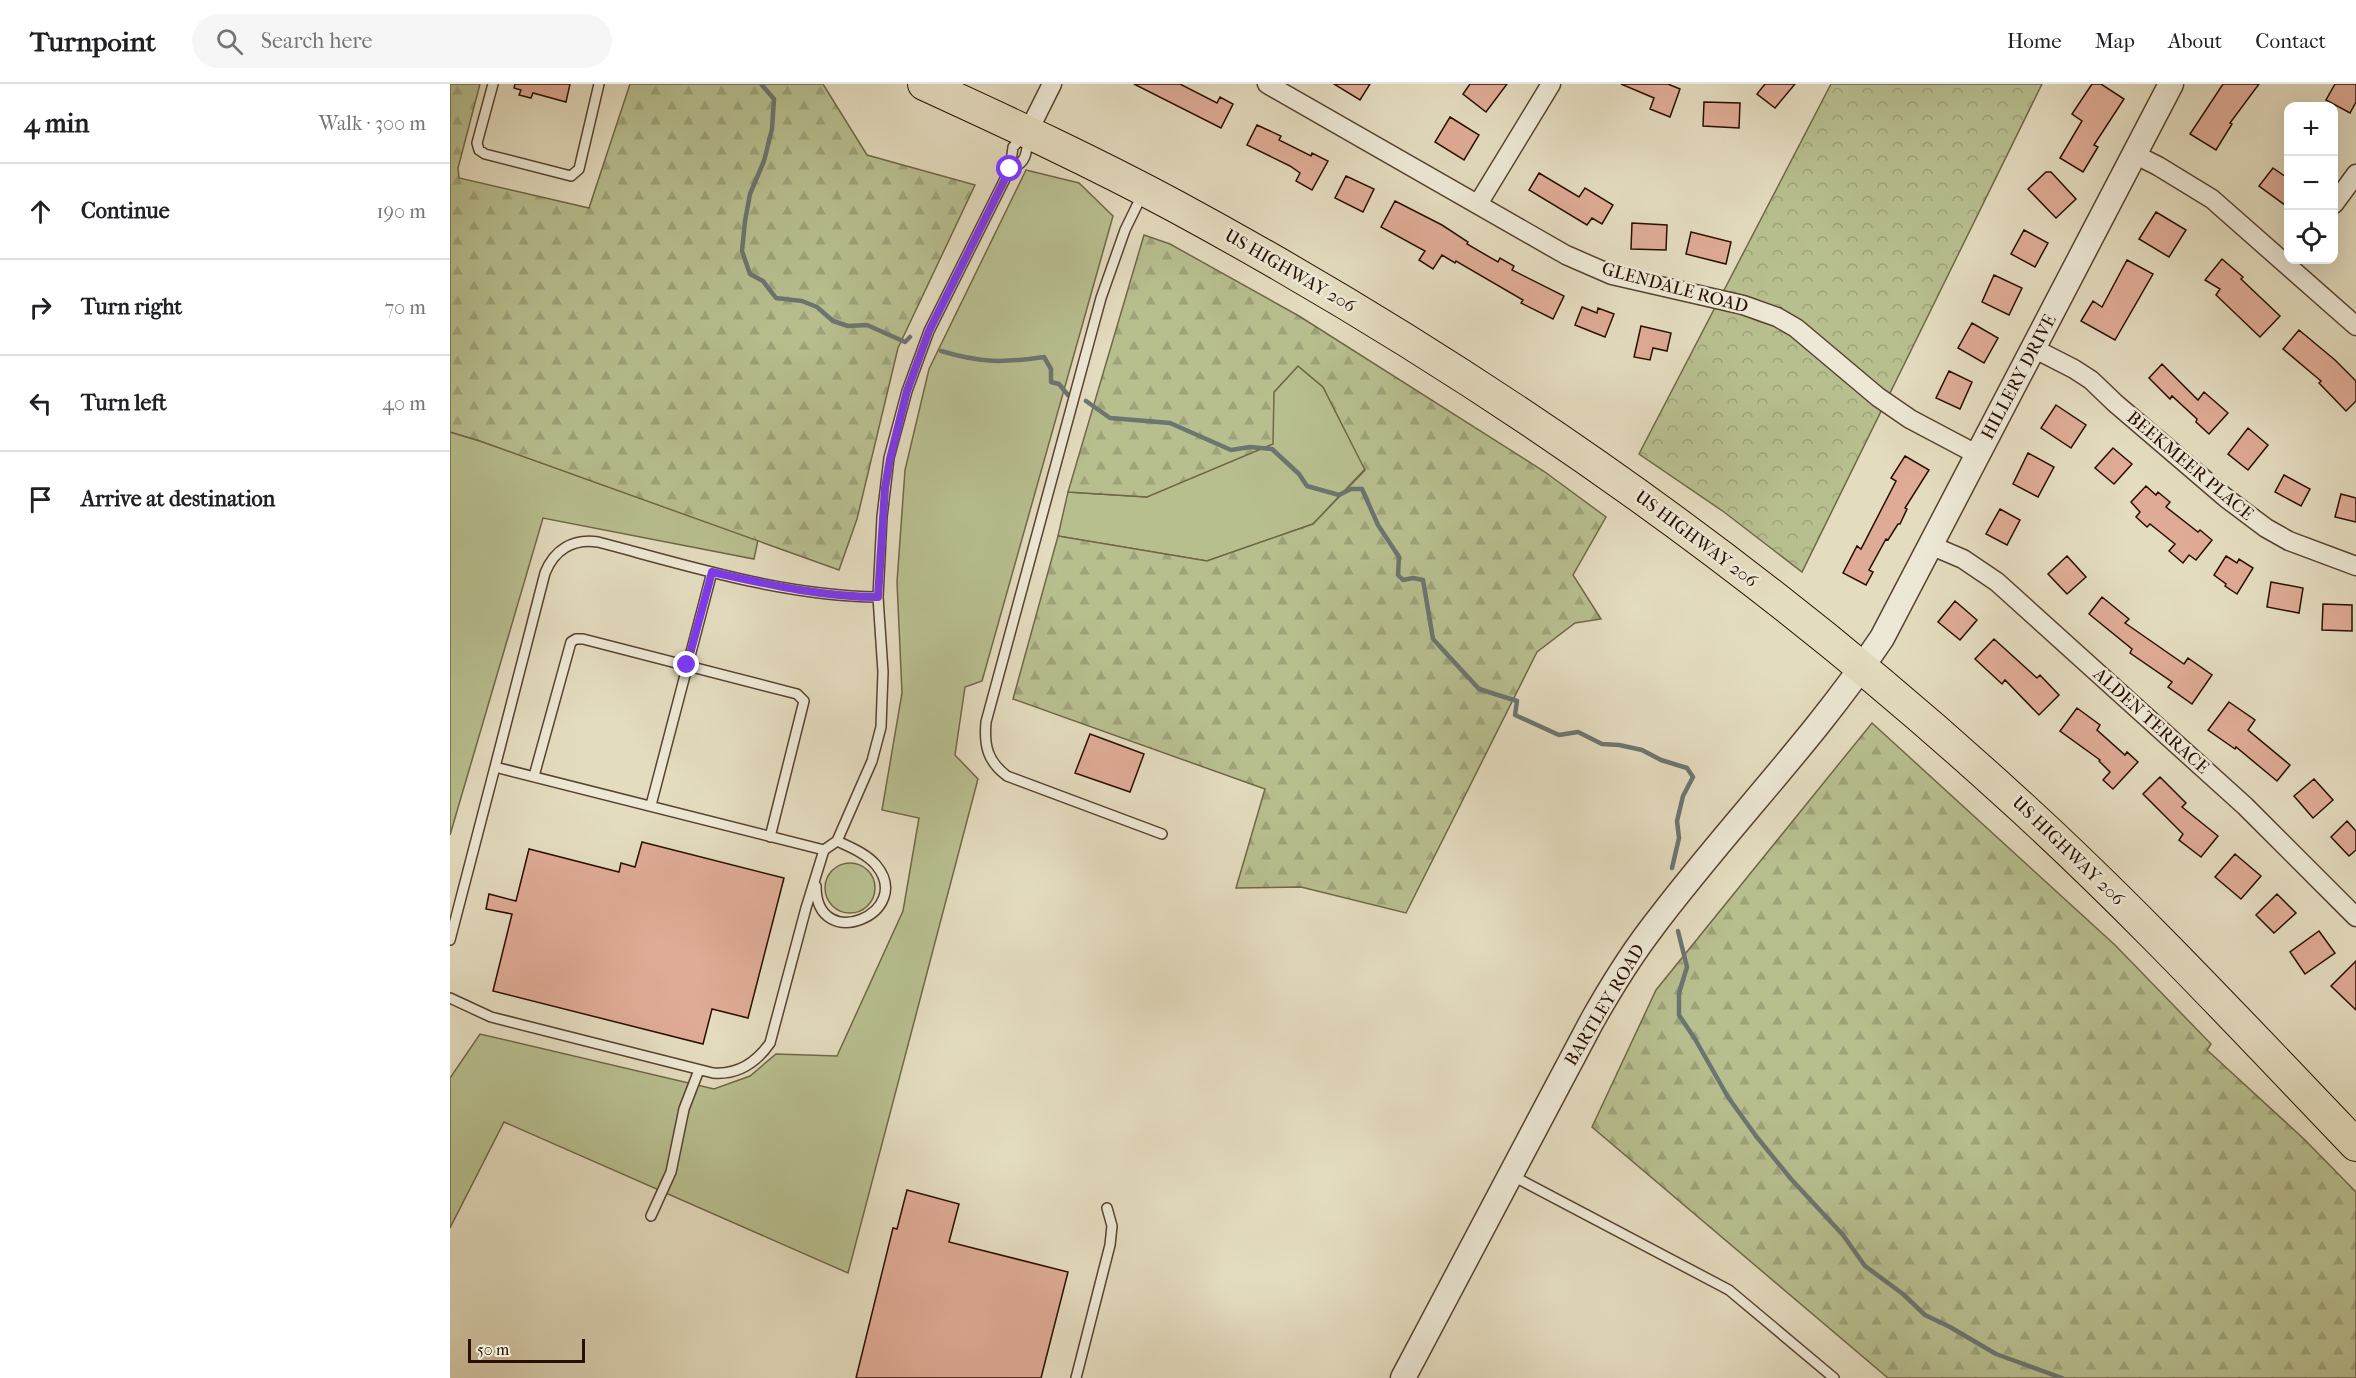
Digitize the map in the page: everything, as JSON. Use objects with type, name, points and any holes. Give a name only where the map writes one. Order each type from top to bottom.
[{"type":"highway","name":"US HIGHWAY 206","points":[[924,84],[1028,132],[1144,190],[1329,293],[1529,419],[1724,558],[1862,668],[1998,785],[2073,855],[2200,982],[2356,1145]]},
{"type":"street","points":[[1028,132],[1052,84]]},
{"type":"street","name":"GLENDALE ROAD","points":[[1267,84],[1288,89],[1566,255],[1612,275],[1743,304],[1778,317],[1796,328],[1878,397],[1910,419],[1978,455]]},
{"type":"street","points":[[1478,204],[1551,84]]},
{"type":"street","name":"HILLERY DRIVE","points":[[1862,668],[1882,638],[2171,84]]},
{"type":"street","points":[[2134,154],[2158,166],[2212,200],[2284,260]]},
{"type":"street","points":[[2338,199],[2356,174]]},
{"type":"street","points":[[2289,264],[2356,326]]},
{"type":"street","name":"BEEKMEER PLACE","points":[[2033,348],[2091,380],[2209,484],[2266,528],[2289,541],[2356,566]]},
{"type":"street","name":"ALDEN TERRACE","points":[[1930,545],[1963,560],[1997,582],[2245,806],[2356,917]]},
{"type":"street","name":"BARTLEY ROAD","points":[[1403,1378],[1592,1021],[1636,950],[1862,668]]},
{"type":"lane","points":[[493,84],[477,143],[478,150],[485,154],[571,176],[579,170],[599,84]]},
{"type":"lane","points":[[450,998],[491,1017],[699,1070],[720,1073],[741,1070],[760,1055],[770,1043],[824,850],[837,841],[872,761],[881,727],[883,672],[878,597],[882,517],[886,478],[907,391],[929,331],[1010,169],[1013,147],[1028,132]]},
{"type":"lane","points":[[1010,169],[1019,166],[1027,154],[1028,132]]},
{"type":"lane","points":[[1144,190],[1125,230],[1101,298],[986,722],[985,740],[988,754],[995,765],[1007,776],[1162,834]]},
{"type":"lane","points":[[450,940],[545,573],[558,552],[572,544],[589,541],[712,572],[779,586],[849,597],[878,597]]},
{"type":"lane","points":[[651,805],[712,572]]},
{"type":"lane","points":[[534,776],[571,642],[584,639],[687,665],[797,694],[804,701],[770,837]]},
{"type":"lane","points":[[495,767],[824,850]]},
{"type":"lane","points":[[816,881],[819,905],[828,915],[841,922],[867,919],[880,903],[884,885],[879,869],[866,857],[837,841]]},
{"type":"lane","points":[[651,1216],[671,1172],[684,1109],[699,1070]]},
{"type":"lane","points":[[1511,1175],[1729,1290],[1834,1378]]},
{"type":"lane","points":[[1076,1378],[1110,1245],[1112,1226],[1107,1208]]},
{"type":"green space","points":[[450,84],[480,84],[458,168],[459,178],[589,208],[630,84],[823,84],[867,155],[975,185],[898,348],[857,519],[839,570],[450,432]]},
{"type":"green space","points":[[1831,84],[2042,84],[1802,572],[1724,512],[1639,454]]},
{"type":"green space","points":[[1026,170],[1079,183],[1113,216],[982,681],[965,687],[955,755],[978,779],[848,1273],[504,1122],[450,1228],[450,1078],[480,1034],[714,1089],[750,1076],[776,1054],[837,1056],[903,911],[919,818],[882,810],[902,693],[897,582],[905,470],[929,369]]},
{"type":"green space","points":[[1144,235],[1170,244],[1299,316],[1545,472],[1606,517],[1573,575],[1601,619],[1575,623],[1537,652],[1406,913],[1301,887],[1236,888],[1265,789],[1013,699],[1058,536],[1207,561],[1313,524],[1365,470],[1323,387],[1298,366],[1274,392],[1273,444],[1147,497],[1068,492]]},
{"type":"green space","points":[[1298,366],[1323,387],[1365,469],[1313,524],[1207,561],[1058,536],[1068,492],[1147,497],[1274,392]]},
{"type":"green space","points":[[450,432],[758,540],[754,559],[543,518],[450,835]]},
{"type":"green space","points":[[1872,723],[2115,945],[2211,1044],[2207,1050],[2305,1140],[2356,1192],[2356,1378],[1888,1378],[1592,1127],[1656,990]]},
{"type":"green space","points":[[850,863],[859,865],[870,874],[875,888],[873,897],[864,908],[850,913],[841,911],[830,902],[825,888],[827,879],[836,868]]},
{"type":"building","points":[[515,84],[570,84],[566,102],[533,93],[531,98],[519,95],[521,90],[514,88]]},
{"type":"building","points":[[1134,84],[1180,84],[1217,103],[1220,97],[1233,104],[1221,128]]},
{"type":"building","points":[[1334,84],[1370,84],[1360,100]]},
{"type":"building","points":[[1470,84],[1507,84],[1486,112],[1463,94]]},
{"type":"building","points":[[1621,84],[1668,84],[1680,89],[1670,117],[1650,109],[1654,98]]},
{"type":"building","points":[[1765,84],[1795,84],[1775,108],[1757,94]]},
{"type":"building","points":[[2092,84],[2101,84],[2124,99],[2094,145],[2098,147],[2083,172],[2060,158],[2082,121],[2072,114]]},
{"type":"building","points":[[2223,84],[2259,84],[2230,123],[2232,124],[2216,150],[2190,134]]},
{"type":"building","points":[[2335,84],[2356,84],[2356,102],[2350,113],[2338,106],[2338,102],[2326,100]]},
{"type":"building","points":[[1704,102],[1740,103],[1739,128],[1703,126]]},
{"type":"building","points":[[1450,117],[1479,135],[1464,160],[1435,142]]},
{"type":"building","points":[[1257,125],[1281,136],[1279,140],[1311,156],[1312,153],[1328,161],[1312,190],[1296,181],[1300,173],[1290,166],[1247,145]]},
{"type":"building","points":[[2273,168],[2284,176],[2284,204],[2259,186]]},
{"type":"building","points":[[2046,172],[2051,172],[2076,199],[2056,218],[2028,189]]},
{"type":"building","points":[[1539,173],[1579,197],[1585,188],[1613,205],[1602,224],[1592,218],[1587,225],[1529,190]]},
{"type":"building","points":[[1346,176],[1374,189],[1363,212],[1335,198]]},
{"type":"building","points":[[1395,201],[1442,225],[1468,242],[1467,244],[1498,262],[1500,258],[1514,266],[1512,270],[1564,296],[1553,319],[1521,303],[1523,300],[1456,261],[1455,263],[1442,255],[1433,269],[1419,260],[1425,251],[1381,227]]},
{"type":"building","points":[[2156,212],[2186,230],[2169,257],[2139,239]]},
{"type":"building","points":[[1632,223],[1667,225],[1666,250],[1631,249]]},
{"type":"building","points":[[2024,230],[2048,243],[2035,267],[2011,254]]},
{"type":"building","points":[[1691,232],[1731,242],[1726,264],[1686,254]]},
{"type":"building","points":[[2222,259],[2243,277],[2241,279],[2280,316],[2260,337],[2216,295],[2220,289],[2205,280]]},
{"type":"building","points":[[2127,260],[2153,274],[2115,340],[2081,321],[2093,301],[2102,307]]},
{"type":"building","points":[[1994,275],[2022,288],[2009,315],[1982,302]]},
{"type":"building","points":[[1582,307],[1597,313],[1598,308],[1614,314],[1605,337],[1575,325]]},
{"type":"building","points":[[1972,323],[1998,338],[1984,363],[1958,348]]},
{"type":"building","points":[[1641,326],[1671,333],[1667,351],[1653,348],[1650,360],[1634,357]]},
{"type":"building","points":[[2299,330],[2356,381],[2356,401],[2346,411],[2319,383],[2321,381],[2283,349]]},
{"type":"building","points":[[2162,364],[2198,400],[2204,392],[2228,413],[2209,434],[2196,422],[2197,419],[2172,396],[2170,399],[2149,378]]},
{"type":"building","points":[[1949,371],[1972,382],[1960,409],[1936,398]]},
{"type":"building","points":[[2056,405],[2086,425],[2071,448],[2041,428]]},
{"type":"building","points":[[2248,428],[2268,445],[2248,470],[2228,454]]},
{"type":"building","points":[[2113,448],[2132,464],[2114,484],[2095,468]]},
{"type":"building","points":[[2028,453],[2054,467],[2038,497],[2013,484]]},
{"type":"building","points":[[1905,456],[1929,470],[1905,508],[1907,509],[1900,524],[1888,540],[1886,539],[1869,570],[1873,572],[1866,585],[1843,573],[1857,546],[1861,549],[1896,481],[1891,478]]},
{"type":"building","points":[[2284,475],[2310,489],[2301,506],[2275,492]]},
{"type":"building","points":[[2146,486],[2156,495],[2158,492],[2170,502],[2166,507],[2212,540],[2196,560],[2189,555],[2183,563],[2169,551],[2175,544],[2150,524],[2147,527],[2136,517],[2140,512],[2131,502]]},
{"type":"building","points":[[2341,494],[2356,498],[2356,522],[2335,517]]},
{"type":"building","points":[[2000,509],[2020,520],[2007,545],[1986,534]]},
{"type":"building","points":[[2067,556],[2086,577],[2067,594],[2048,574]]},
{"type":"building","points":[[2226,556],[2237,563],[2239,559],[2253,568],[2237,594],[2214,575]]},
{"type":"building","points":[[2271,582],[2303,588],[2299,613],[2267,607]]},
{"type":"building","points":[[2102,597],[2129,619],[2125,623],[2184,664],[2188,658],[2212,675],[2192,704],[2168,687],[2172,682],[2130,653],[2132,649],[2089,614]]},
{"type":"building","points":[[1955,601],[1977,620],[1960,640],[1938,622]]},
{"type":"building","points":[[2323,604],[2352,605],[2352,631],[2322,630]]},
{"type":"building","points":[[1994,639],[2037,678],[2040,675],[2059,695],[2039,715],[2005,680],[2002,684],[1975,659]]},
{"type":"building","points":[[2229,702],[2255,720],[2248,730],[2290,765],[2277,781],[2236,747],[2235,749],[2208,730]]},
{"type":"building","points":[[2077,708],[2100,725],[2097,730],[2125,755],[2127,752],[2138,762],[2113,789],[2103,780],[2110,772],[2100,760],[2060,731]]},
{"type":"building","points":[[1090,734],[1144,754],[1130,792],[1075,773]]},
{"type":"building","points":[[2160,777],[2186,803],[2182,807],[2218,836],[2201,857],[2179,840],[2183,834],[2143,794]]},
{"type":"building","points":[[2314,779],[2333,800],[2313,818],[2294,796]]},
{"type":"building","points":[[2347,821],[2356,831],[2356,850],[2349,856],[2331,837]]},
{"type":"building","points":[[642,842],[784,878],[748,1018],[712,1009],[703,1044],[493,991],[512,914],[486,909],[489,894],[516,901],[529,849],[619,872],[621,863],[635,867]]},
{"type":"building","points":[[2235,854],[2261,876],[2241,899],[2215,877]]},
{"type":"building","points":[[2277,894],[2296,913],[2274,933],[2256,915]]},
{"type":"building","points":[[2319,931],[2335,953],[2305,974],[2290,952]]},
{"type":"building","points":[[2356,961],[2356,1010],[2331,986]]},
{"type":"building","points":[[907,1190],[959,1204],[949,1242],[1068,1272],[1041,1378],[856,1378],[893,1228],[897,1229]]},
{"type":"waterway","points":[[761,84],[774,99],[772,129],[764,161],[750,194],[745,221],[742,251],[750,274],[763,281],[776,298],[802,301],[817,307],[833,321],[848,326],[867,325],[905,342],[910,337]]},
{"type":"waterway","points":[[941,351],[992,361],[1044,357],[1051,369],[1051,382],[1059,384],[1068,395]]},
{"type":"waterway","points":[[1086,401],[1110,418],[1170,423],[1231,450],[1250,447],[1272,449],[1299,474],[1307,486],[1339,495],[1351,489],[1362,489],[1378,525],[1399,557],[1398,575],[1403,580],[1413,578],[1423,580],[1433,639],[1479,689],[1517,701],[1515,715],[1559,735],[1578,732],[1602,744],[1642,750],[1661,760],[1687,768],[1693,777],[1683,796],[1677,821],[1679,838],[1672,868]]},
{"type":"waterway","points":[[1678,931],[1687,967],[1679,993],[1679,1015],[1728,1097],[1756,1136],[1791,1179],[1843,1235],[1865,1266],[1903,1294],[1925,1315],[1996,1354],[2062,1378]]},
{"type":"route","points":[[687,665],[712,572],[849,597],[878,597],[885,488],[898,424],[916,361],[1010,169]]}]
